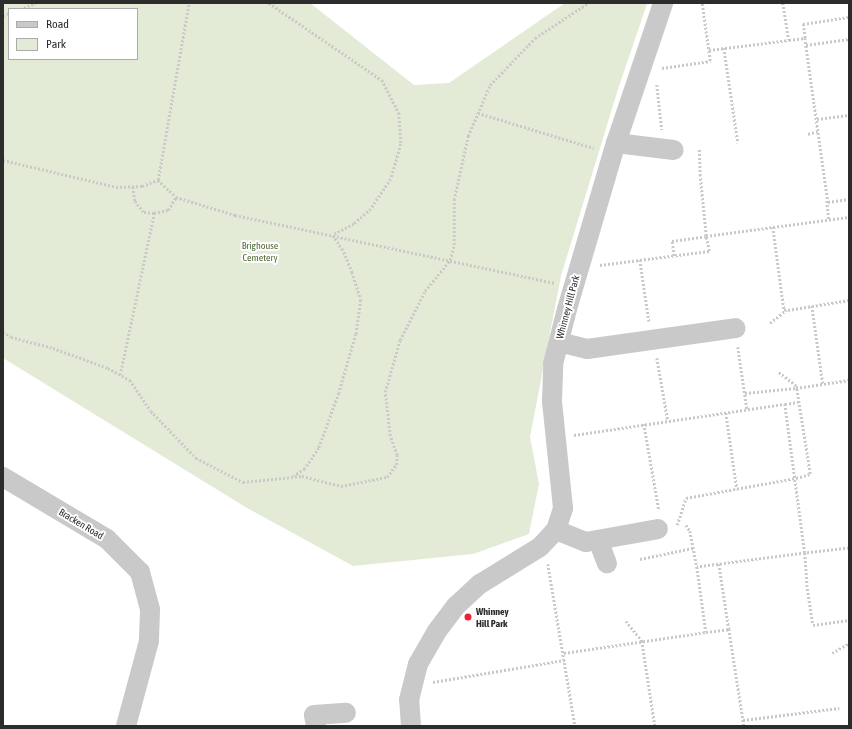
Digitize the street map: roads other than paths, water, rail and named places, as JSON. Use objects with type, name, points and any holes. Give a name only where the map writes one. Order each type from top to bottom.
[{"type":"street","name":"Whinney Hill Park","points":[[411,726],[409,700],[418,664],[437,631],[456,606],[480,584],[540,547],[556,530],[563,508],[552,394],[553,364],[614,148],[648,70],[663,3]]},
{"type":"street","points":[[614,148],[669,149]]},
{"type":"street","points":[[559,342],[587,349],[735,328]]},
{"type":"street","name":"Bracken Road","points":[[3,477],[107,539],[140,572],[150,610],[149,641],[126,726]]},
{"type":"street","points":[[556,530],[586,542],[665,523]]},
{"type":"street","points":[[598,540],[608,563]]},
{"type":"street","points":[[316,726],[314,715],[346,713]]},
{"type":"place","name":"Whinney Hill Park","points":[[468,617]]},
{"type":"park label","name":"Brighouse Cemetery","points":[[260,250]]}]
